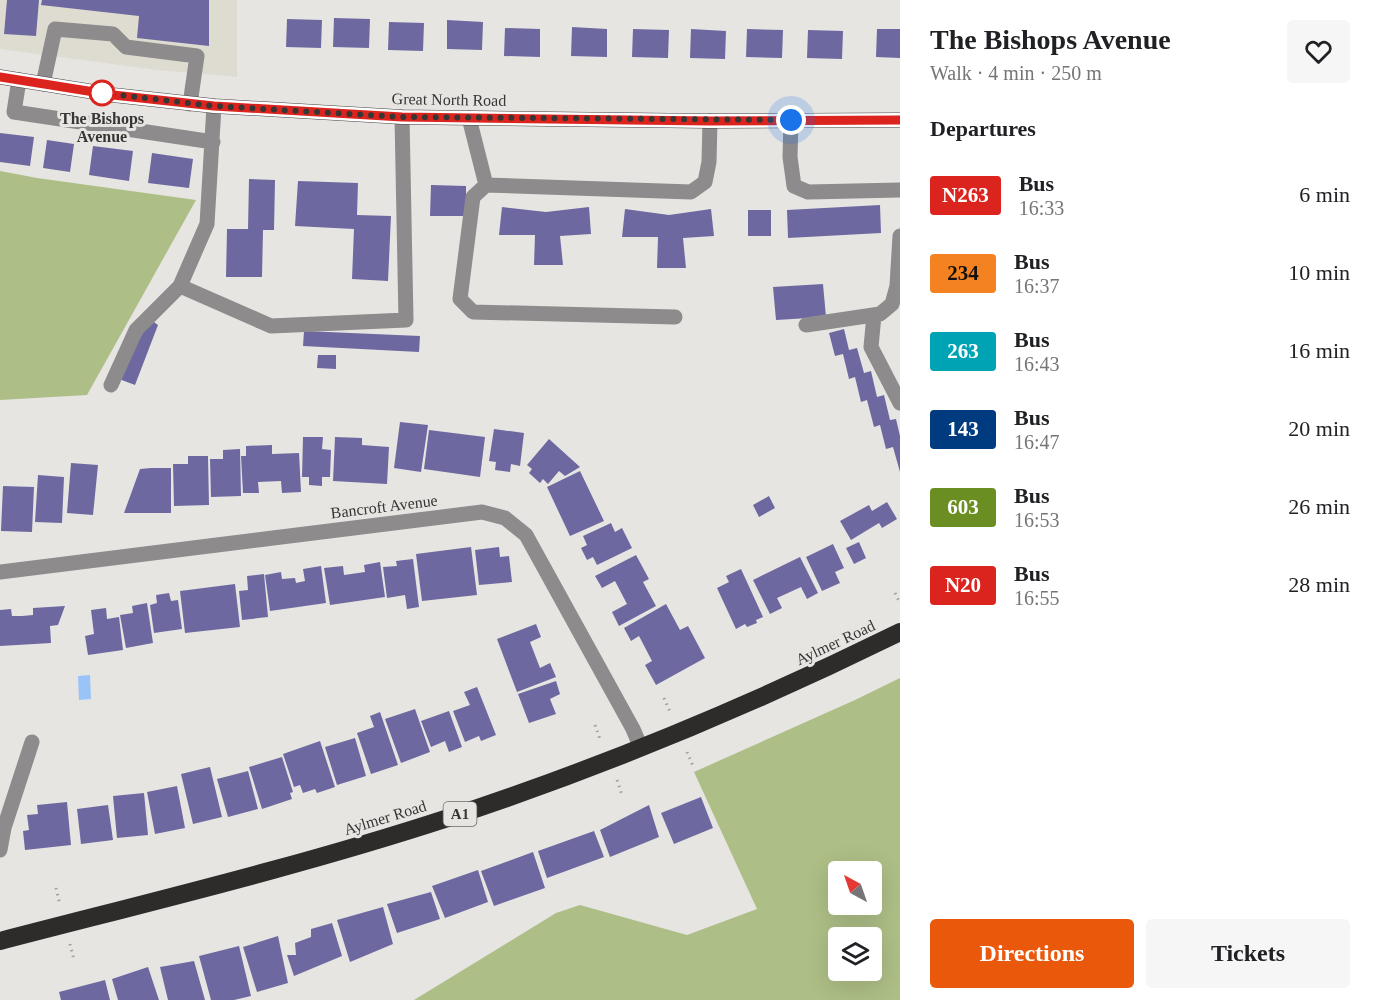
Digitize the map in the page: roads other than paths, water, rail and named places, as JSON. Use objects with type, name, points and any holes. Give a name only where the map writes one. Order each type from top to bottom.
[{"type":"highway","name":"Aylmer Road","points":[[1,938],[342,851],[450,818],[641,748],[821,671],[900,632]]},
{"type":"main road","name":"Great North Road","points":[[0,77],[190,104],[402,117],[710,121],[900,120]]},
{"type":"street","points":[[43,84],[55,29],[113,34],[126,47],[197,57],[190,104]]},
{"type":"street","points":[[19,80],[14,112],[213,142]]},
{"type":"street","points":[[111,385],[136,330],[180,286],[207,224],[214,106]]},
{"type":"street","points":[[180,286],[271,326],[406,320],[402,117]]},
{"type":"street","points":[[469,118],[486,185]]},
{"type":"street","points":[[791,120],[790,157],[794,186],[808,192],[900,190]]},
{"type":"street","points":[[675,317],[472,312],[460,299],[473,198],[486,185],[692,192],[705,182],[709,162],[710,121]]},
{"type":"street","points":[[806,326],[880,314],[892,304],[897,286],[900,236]]},
{"type":"street","points":[[874,315],[871,346],[900,403]]},
{"type":"street","name":"Bancroft Avenue","points":[[0,572],[482,512],[505,519],[526,535],[633,729],[641,748]]},
{"type":"street","points":[[0,850],[4,828],[32,741]]},
{"type":"water","points":[[90,675],[91,699],[79,700],[78,676]]},
{"type":"place","name":"The Bishops Avenue","points":[[102,93]]}]
